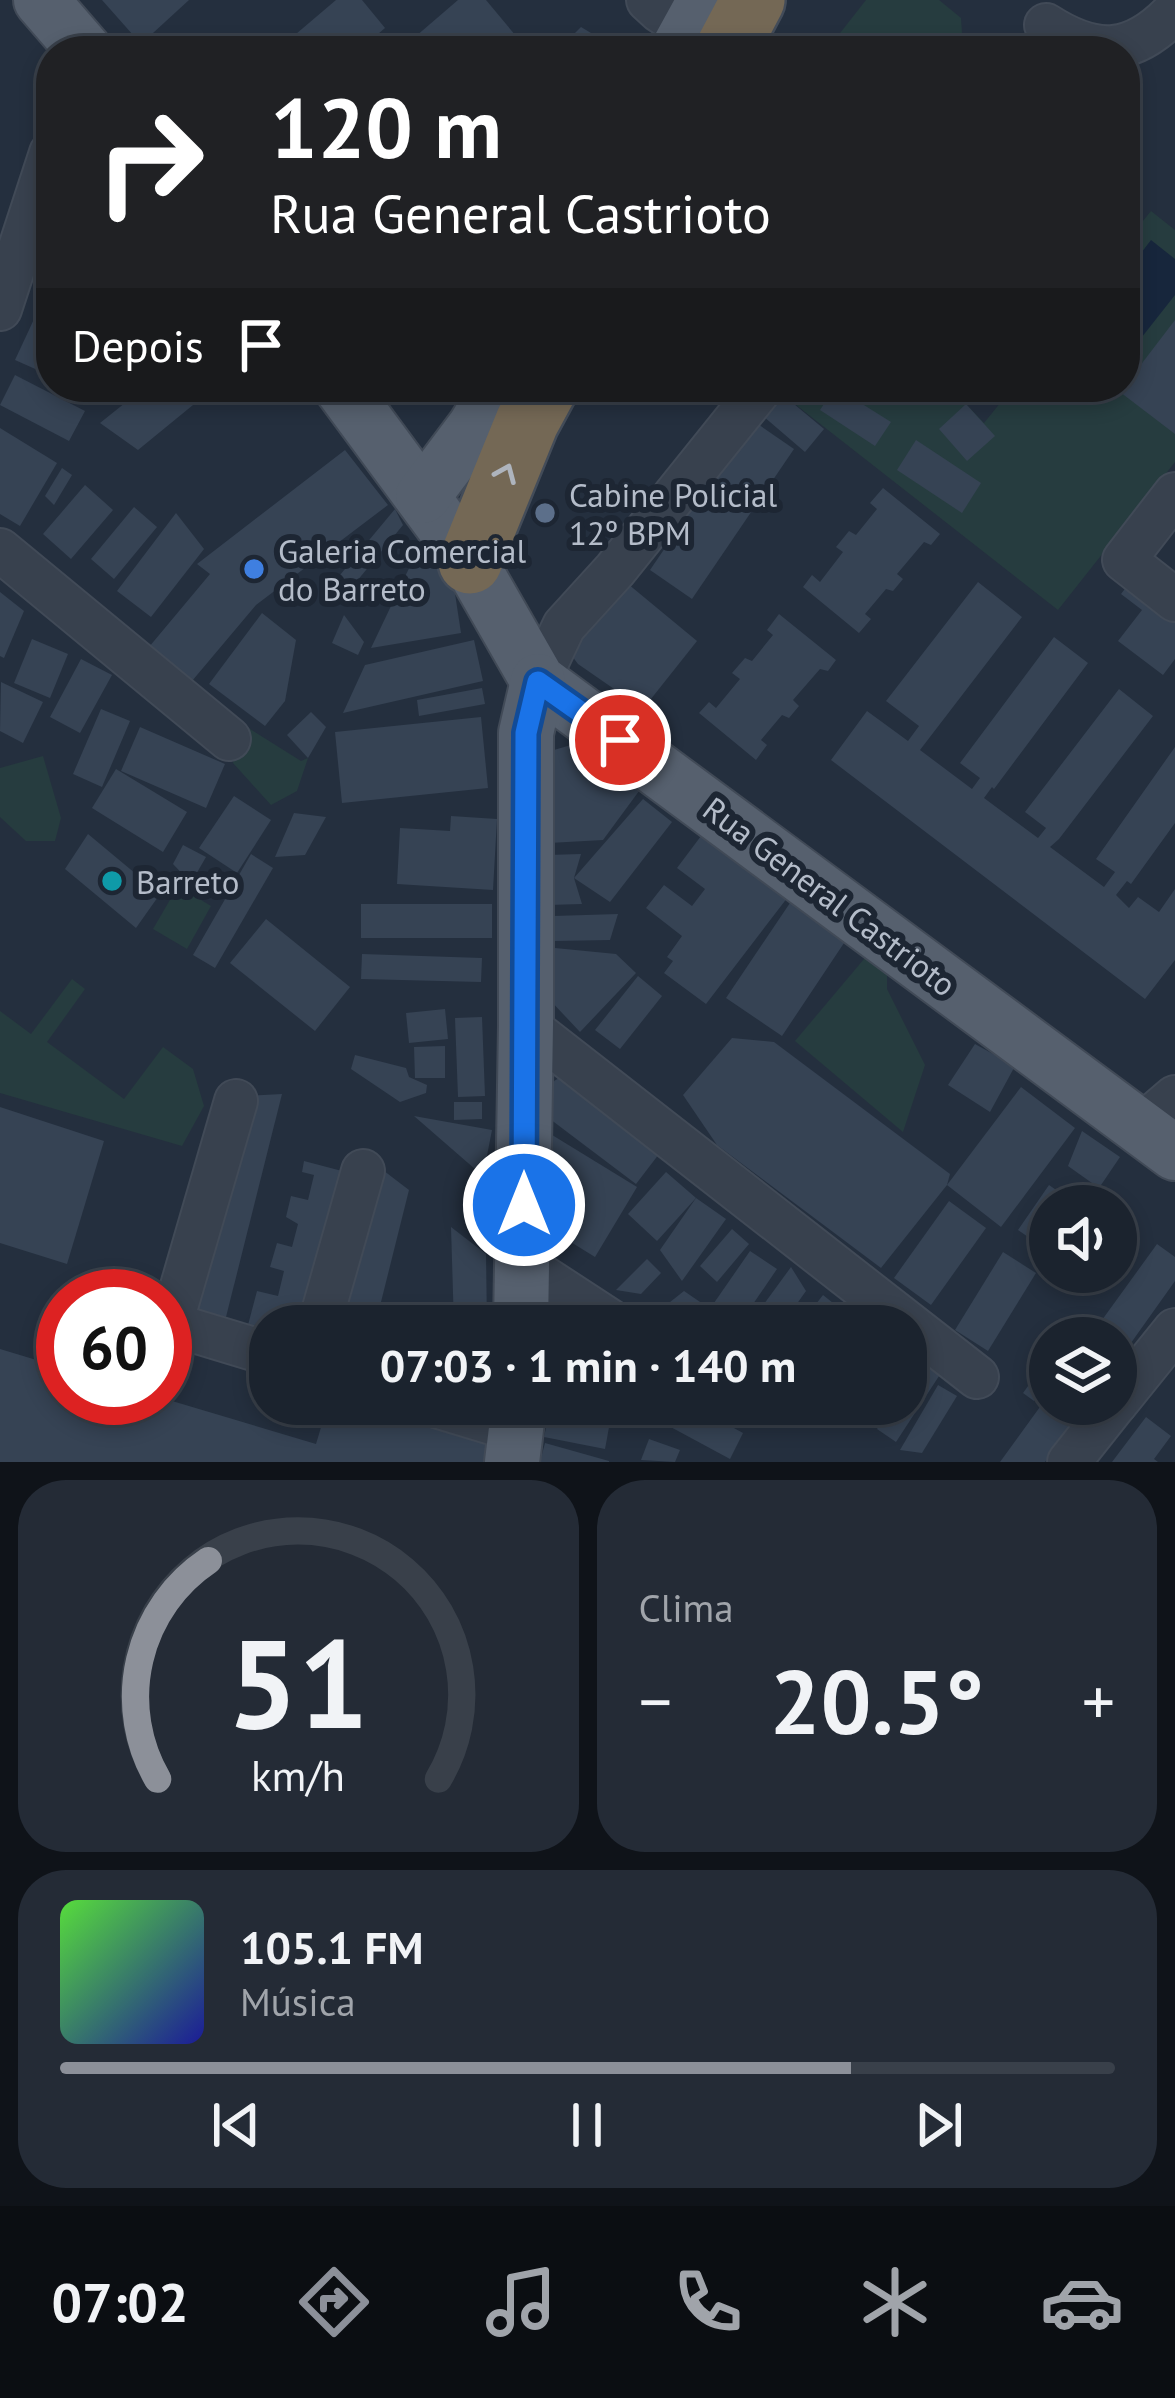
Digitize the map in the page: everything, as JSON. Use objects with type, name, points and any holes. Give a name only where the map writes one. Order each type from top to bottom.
[{"type":"highway","points":[[689,26],[753,0]]},
{"type":"highway","points":[[470,562],[538,402]]},
{"type":"main road","points":[[40,0],[71,36]]},
{"type":"main road","name":"Rua General Castrioto","points":[[352,402],[470,562],[538,682],[1166,1132]]},
{"type":"main road","points":[[423,496],[490,402]]},
{"type":"main road","points":[[522,1305],[526,733],[538,682]]},
{"type":"street","points":[[1140,39],[1175,11]]},
{"type":"street","points":[[0,309],[36,199]]},
{"type":"street","points":[[538,682],[564,626],[616,570],[749,402]]},
{"type":"street","points":[[1175,494],[1124,560],[1175,600]]},
{"type":"street","points":[[0,550],[229,739]]},
{"type":"street","points":[[526,1025],[977,1376]]},
{"type":"street","points":[[236,1101],[171,1324],[249,1348]]},
{"type":"street","points":[[325,1305],[362,1171]]},
{"type":"street","points":[[523,1264],[586,1305]]},
{"type":"street","points":[[1137,1378],[1175,1330]]},
{"type":"street","points":[[1069,1462],[1099,1425]]},
{"type":"green space","points":[[866,0],[939,0],[961,18],[960,36],[838,36]]},
{"type":"green space","points":[[1151,211],[1175,230],[1175,462],[1058,610],[792,402],[963,402],[984,423],[1001,402],[1140,402],[1140,225]]},
{"type":"green space","points":[[239,722],[301,761],[308,758],[297,791],[271,805],[233,763]]},
{"type":"green space","points":[[43,756],[61,818],[55,841],[26,841],[0,817],[0,768]]},
{"type":"green space","points":[[178,886],[211,906],[187,949],[153,929]]},
{"type":"green space","points":[[864,959],[887,959],[887,989],[925,1065],[903,1132],[795,1041]]},
{"type":"green space","points":[[72,979],[85,989],[47,1042],[124,1099],[163,1047],[193,1069],[204,1106],[182,1146],[0,1093],[0,1011],[31,1034]]},
{"type":"water","points":[[1151,240],[1175,259],[1175,295],[1140,339],[1140,254]]},
{"type":"building","points":[[102,0],[189,0],[150,36],[134,36]]},
{"type":"building","points":[[336,0],[362,0],[385,28],[376,36],[294,36]]},
{"type":"building","points":[[458,0],[486,0],[516,36],[416,36]]},
{"type":"building","points":[[581,27],[596,36],[572,36]]},
{"type":"building","points":[[36,315],[36,369],[15,360]]},
{"type":"building","points":[[1175,320],[1175,434],[1133,402],[1140,402],[1140,366]]},
{"type":"building","points":[[15,375],[36,386],[36,402],[68,402],[85,411],[69,441],[0,405]]},
{"type":"building","points":[[126,402],[197,402],[138,450],[100,423]]},
{"type":"building","points":[[775,402],[792,402],[824,429],[805,452],[763,416]]},
{"type":"building","points":[[825,402],[859,402],[891,422],[875,446],[820,410]]},
{"type":"building","points":[[966,404],[995,436],[967,461],[939,429]]},
{"type":"building","points":[[752,420],[794,449],[692,599],[650,570]]},
{"type":"building","points":[[0,428],[57,463],[20,526],[0,514]]},
{"type":"building","points":[[916,440],[981,483],[962,513],[897,470]]},
{"type":"building","name":"Galeria Comercial do Barreto","points":[[345,450],[388,505],[256,605],[192,681],[149,647],[210,574],[197,564]]},
{"type":"building","points":[[62,468],[72,475],[54,505],[45,496]]},
{"type":"building","points":[[85,485],[113,510],[71,559],[43,534]]},
{"type":"building","points":[[883,488],[940,534],[931,545],[924,542],[897,574],[903,579],[893,591],[886,589],[865,614],[871,619],[859,633],[803,587],[812,575],[820,582],[843,552],[836,547],[849,531],[856,535],[877,509],[870,503]]},
{"type":"building","points":[[134,507],[157,527],[114,579],[91,559]]},
{"type":"building","points":[[395,509],[403,525],[343,598],[330,587]]},
{"type":"building","points":[[176,513],[204,549],[151,617],[117,591]]},
{"type":"building","points":[[430,550],[454,587],[461,633],[371,648],[412,562]]},
{"type":"building","points":[[1134,577],[1175,608],[1175,659],[1163,675],[1118,641],[1142,610],[1121,594]]},
{"type":"building","points":[[622,579],[697,641],[643,709],[578,664],[570,645]]},
{"type":"building","points":[[978,582],[1022,617],[920,750],[972,789],[980,778],[960,763],[1054,637],[1088,663],[984,798],[1038,838],[1046,828],[1025,812],[1119,689],[1153,716],[1050,847],[1104,887],[1115,872],[1096,859],[1175,747],[1175,823],[1131,884],[1127,881],[1116,895],[1129,908],[1138,897],[1159,912],[1175,889],[1175,960],[1145,999],[831,760],[867,711],[908,741],[919,726],[886,701]]},
{"type":"building","points":[[0,592],[24,611],[4,658],[0,656]]},
{"type":"building","points":[[262,613],[296,640],[285,701],[265,726],[209,684]]},
{"type":"building","points":[[779,614],[836,660],[828,671],[820,669],[793,700],[799,706],[789,718],[782,715],[761,740],[767,745],[756,760],[699,713],[709,702],[716,708],[740,679],[732,673],[745,658],[752,661],[773,635],[767,630]]},
{"type":"building","points":[[344,615],[364,642],[358,655],[332,643]]},
{"type":"building","points":[[32,639],[68,654],[50,698],[14,683]]},
{"type":"building","points":[[474,640],[483,681],[343,713],[365,665]]},
{"type":"building","points":[[81,659],[112,675],[80,733],[50,717]]},
{"type":"building","points":[[1,682],[43,702],[23,743],[0,731]]},
{"type":"building","points":[[482,688],[485,704],[419,716],[417,700]]},
{"type":"building","points":[[101,709],[130,721],[102,787],[73,774]]},
{"type":"building","points":[[311,712],[326,727],[308,758],[287,735]]},
{"type":"building","points":[[481,717],[488,788],[342,803],[335,732]]},
{"type":"building","points":[[140,727],[225,764],[206,808],[121,771]]},
{"type":"building","points":[[581,742],[642,787],[603,840],[549,843],[546,782],[554,750]]},
{"type":"building","points":[[116,769],[187,812],[163,852],[92,808]]},
{"type":"building","points":[[234,796],[271,820],[237,873],[199,848]]},
{"type":"building","points":[[643,799],[672,822],[610,902],[574,878]]},
{"type":"building","points":[[294,813],[326,817],[305,855],[275,857]]},
{"type":"building","points":[[451,816],[497,819],[493,890],[397,884],[400,828],[450,831]]},
{"type":"building","points":[[707,828],[791,893],[706,1004],[664,973],[673,961],[667,957],[682,936],[646,908],[664,885],[692,906],[705,889],[677,868]]},
{"type":"building","name":"Barreto","points":[[88,834],[160,894],[136,928],[65,869]]},
{"type":"building","points":[[183,845],[206,857],[191,883],[173,864]]},
{"type":"building","points":[[251,854],[273,868],[215,968],[193,955]]},
{"type":"building","points":[[581,854],[574,878],[582,904],[548,905],[547,855]]},
{"type":"building","points":[[794,897],[850,934],[782,1036],[726,998]]},
{"type":"building","points":[[361,904],[492,904],[492,938],[361,938]]},
{"type":"building","points":[[618,914],[610,940],[553,941],[553,916]]},
{"type":"building","points":[[266,919],[350,987],[315,1031],[230,963]]},
{"type":"building","points":[[555,948],[616,954],[636,973],[580,1032],[549,999]]},
{"type":"building","points":[[362,954],[482,958],[481,982],[361,979]]},
{"type":"building","points":[[638,976],[662,996],[620,1049],[595,1030]]},
{"type":"building","points":[[445,1009],[448,1039],[409,1043],[406,1013]]},
{"type":"building","points":[[482,1017],[485,1096],[458,1097],[455,1018]]},
{"type":"building","points":[[732,1038],[774,1042],[950,1174],[947,1185],[881,1268],[717,1145],[683,1095]]},
{"type":"building","points":[[975,1044],[1015,1066],[990,1112],[948,1085]]},
{"type":"building","points":[[445,1046],[445,1078],[415,1078],[414,1047]]},
{"type":"building","points":[[355,1055],[406,1068],[409,1077],[427,1085],[426,1093],[400,1102],[351,1069]]},
{"type":"building","points":[[559,1078],[659,1154],[636,1184],[546,1116],[546,1086]]},
{"type":"building","points":[[1021,1087],[1075,1128],[1001,1227],[947,1185]]},
{"type":"building","points":[[282,1094],[226,1317],[192,1309],[192,1280],[246,1096]]},
{"type":"building","points":[[454,1102],[482,1102],[482,1119],[454,1120]]},
{"type":"building","points":[[0,1107],[104,1141],[67,1264],[0,1243]]},
{"type":"building","points":[[414,1116],[492,1130],[483,1176]]},
{"type":"building","points":[[544,1130],[637,1187],[595,1257],[548,1228]]},
{"type":"building","points":[[1082,1131],[1120,1157],[1101,1185],[1068,1166]]},
{"type":"building","points":[[304,1161],[342,1171],[309,1305],[253,1305],[257,1291],[278,1296],[284,1271],[270,1267],[277,1243],[292,1247],[298,1224],[286,1217],[291,1196],[308,1200],[314,1175],[302,1172]]},
{"type":"building","points":[[371,1161],[409,1190],[380,1305],[335,1305]]},
{"type":"building","points":[[666,1172],[696,1198],[657,1241],[628,1214]]},
{"type":"building","points":[[696,1198],[726,1219],[682,1281],[660,1250]]},
{"type":"building","points":[[949,1201],[986,1228],[931,1305],[894,1278]]},
{"type":"building","points":[[1029,1214],[1029,1238],[1018,1230]]},
{"type":"building","points":[[451,1227],[486,1254],[487,1305],[453,1305]]},
{"type":"building","points":[[732,1229],[749,1244],[717,1282],[700,1266]]},
{"type":"building","points":[[1157,1244],[1175,1257],[1175,1281],[1137,1334],[1137,1317],[1104,1317],[1122,1293],[1137,1293],[1137,1272]]},
{"type":"building","points":[[750,1251],[777,1269],[752,1305],[713,1305]]},
{"type":"building","points":[[1003,1252],[1029,1269],[1029,1284],[988,1351],[955,1330]]},
{"type":"building","points":[[647,1259],[661,1273],[641,1294],[616,1290]]},
{"type":"building","points":[[791,1267],[806,1291],[796,1305],[763,1305]]},
{"type":"building","points":[[684,1291],[703,1304],[702,1305],[666,1305]]},
{"type":"building","points":[[823,1295],[836,1305],[815,1305]]},
{"type":"building","points":[[0,1349],[36,1360],[36,1425],[192,1425],[192,1407],[316,1444],[322,1425],[461,1425],[498,1436],[490,1462],[0,1462]]},
{"type":"building","points":[[927,1363],[941,1373],[927,1394]]},
{"type":"building","points":[[938,1385],[957,1396],[922,1453],[900,1450],[915,1425],[927,1425],[927,1404]]},
{"type":"building","points":[[1146,1417],[1171,1436],[1154,1459],[1158,1462],[1112,1462]]},
{"type":"building","points":[[1029,1422],[1072,1425],[1045,1462],[1000,1462]]},
{"type":"building","points":[[547,1425],[609,1425],[605,1449],[544,1437]]},
{"type":"building","points":[[667,1425],[728,1425],[743,1433],[730,1459]]},
{"type":"building","points":[[880,1425],[907,1425],[896,1442],[877,1429]]},
{"type":"building","points":[[649,1439],[680,1450],[675,1462],[641,1460]]},
{"type":"building","points":[[545,1443],[609,1461],[609,1462],[540,1462]]},
{"type":"place","name":"Cabine Policial 12º BPM","points":[[545,513]]},
{"type":"place","name":"Galeria Comercial do Barreto","points":[[254,569]]},
{"type":"place","name":"Barreto","points":[[112,881]]},
{"type":"route","points":[[524,1205],[526,733],[538,682],[620,740]]}]
